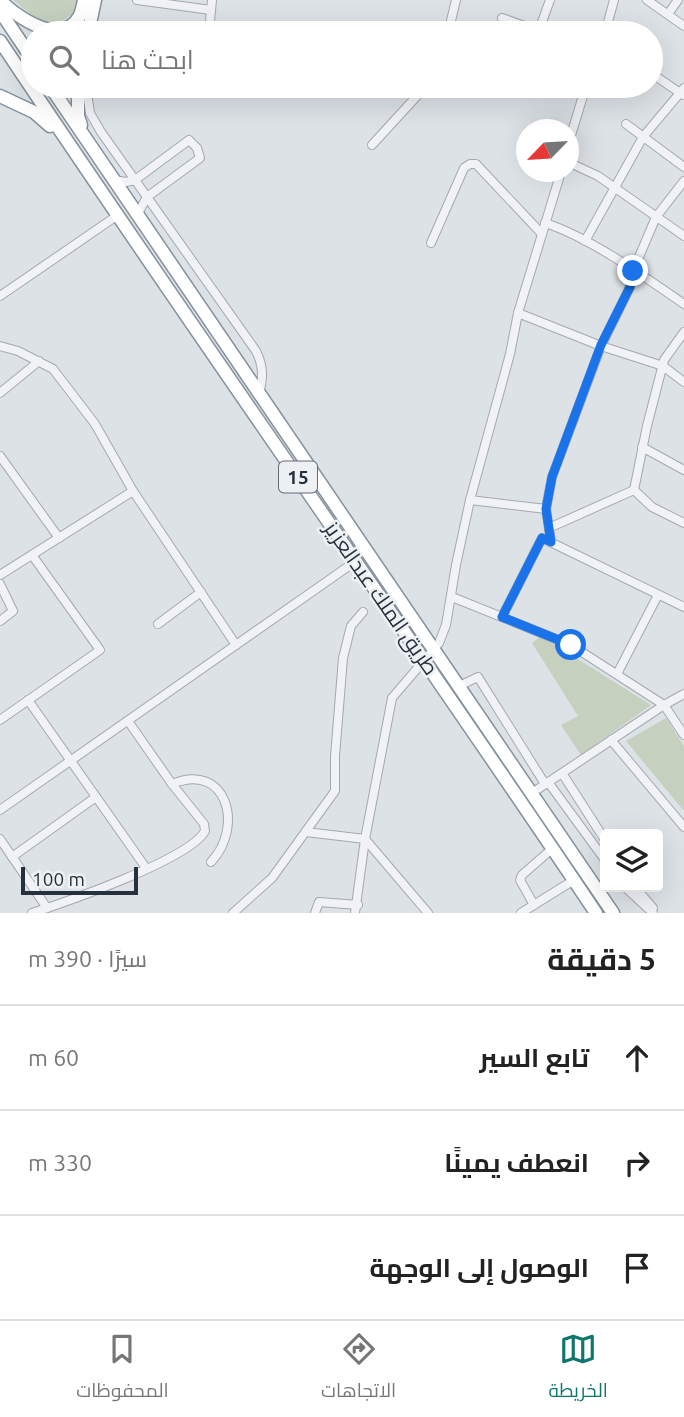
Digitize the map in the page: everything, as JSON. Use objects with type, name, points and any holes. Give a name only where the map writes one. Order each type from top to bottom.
[{"type":"highway","points":[[0,0],[12,13],[25,21]]},
{"type":"highway","points":[[75,21],[84,0]]},
{"type":"highway","points":[[93,21],[95,0]]},
{"type":"highway","points":[[0,11],[21,42]]},
{"type":"highway","name":"طريق الملك عبدالعزيز","points":[[0,41],[21,72]]},
{"type":"highway","points":[[0,96],[34,112],[48,123],[75,153]]},
{"type":"highway","name":"طريق الملك عبدالعزيز","points":[[38,98],[356,561],[430,655],[460,686],[612,913]]},
{"type":"highway","name":"طريق الملك عبدالعزيز","points":[[58,98],[259,395],[596,913]]},
{"type":"highway","points":[[78,98],[78,116],[88,141]]},
{"type":"street","points":[[137,0],[182,3],[211,10]]},
{"type":"street","points":[[210,21],[212,0]]},
{"type":"street","points":[[451,21],[456,0]]},
{"type":"street","points":[[544,21],[550,0]]},
{"type":"street","points":[[608,21],[614,0]]},
{"type":"street","points":[[648,0],[684,26]]},
{"type":"street","points":[[668,14],[678,0]]},
{"type":"street","points":[[502,18],[510,21]]},
{"type":"street","points":[[585,241],[643,137],[683,92],[663,80]]},
{"type":"street","points":[[88,98],[90,113],[101,132],[256,351],[262,363],[259,395]]},
{"type":"street","points":[[372,145],[415,98]]},
{"type":"street","points":[[576,119],[583,98]]},
{"type":"street","points":[[625,124],[684,167]]},
{"type":"street","points":[[88,141],[101,132]]},
{"type":"street","points":[[114,180],[135,180],[189,141],[197,148],[200,158],[147,197],[137,215]]},
{"type":"street","points":[[431,243],[464,168],[470,164],[476,164],[542,234]]},
{"type":"street","points":[[579,167],[598,176],[684,236]]},
{"type":"street","points":[[551,542],[546,509],[552,477],[601,345],[630,287],[633,271],[656,217],[684,181]]},
{"type":"street","points":[[315,913],[319,902],[356,909],[365,839],[392,698],[430,655],[446,625],[470,500],[510,354],[518,313],[558,182]]},
{"type":"street","points":[[0,296],[118,215]]},
{"type":"street","points":[[545,223],[565,229],[681,302],[684,289]]},
{"type":"street","points":[[177,275],[194,263]]},
{"type":"street","points":[[518,313],[663,366],[684,382]]},
{"type":"street","points":[[634,490],[664,360],[684,332]]},
{"type":"street","points":[[0,346],[18,351],[53,369],[95,424],[134,491],[236,645]]},
{"type":"street","points":[[0,393],[38,361]]},
{"type":"street","points":[[642,447],[684,470]]},
{"type":"street","points":[[0,456],[59,538]]},
{"type":"street","points":[[549,528],[634,490]]},
{"type":"street","points":[[634,490],[652,508],[683,520]]},
{"type":"street","points":[[0,575],[134,491]]},
{"type":"street","points":[[470,500],[546,509]]},
{"type":"street","points":[[502,617],[542,538],[684,607]]},
{"type":"street","points":[[0,720],[100,650],[32,555]]},
{"type":"street","points":[[0,810],[356,561]]},
{"type":"street","points":[[0,584],[13,611],[0,621]]},
{"type":"street","points":[[158,624],[201,592]]},
{"type":"street","points":[[617,674],[658,595]]},
{"type":"street","points":[[452,597],[571,645],[664,705],[684,735]]},
{"type":"street","points":[[233,913],[272,878],[335,791],[335,756],[344,658],[351,626],[363,612]]},
{"type":"street","points":[[460,686],[478,677],[546,783],[600,853]]},
{"type":"street","points":[[532,793],[664,705],[684,695]]},
{"type":"street","points":[[28,700],[146,869]]},
{"type":"street","points":[[32,913],[68,902],[146,869],[194,845],[205,831],[204,824],[172,784],[128,720]]},
{"type":"street","points":[[611,740],[684,827]]},
{"type":"street","points":[[562,773],[600,833]]},
{"type":"street","points":[[172,784],[183,780],[201,780],[209,783],[223,798],[229,827],[223,846],[211,862]]},
{"type":"street","points":[[12,857],[96,797]]},
{"type":"street","points":[[306,832],[365,839],[428,913]]},
{"type":"street","points":[[0,839],[47,908]]},
{"type":"street","points":[[534,905],[520,880],[522,875],[553,848]]},
{"type":"street","points":[[521,913],[574,880]]},
{"type":"street","points":[[631,892],[655,913]]},
{"type":"street","points":[[639,892],[655,913]]},
{"type":"green space","points":[[13,0],[80,0],[77,8],[61,21],[43,21]]},
{"type":"green space","points":[[541,636],[651,705],[581,755],[561,725],[578,716],[532,643]]},
{"type":"green space","points":[[666,718],[684,746],[684,811],[626,741]]},
{"type":"route","points":[[571,645],[502,617],[542,538],[551,542],[546,509],[552,477],[601,345],[630,287],[633,271]]}]
